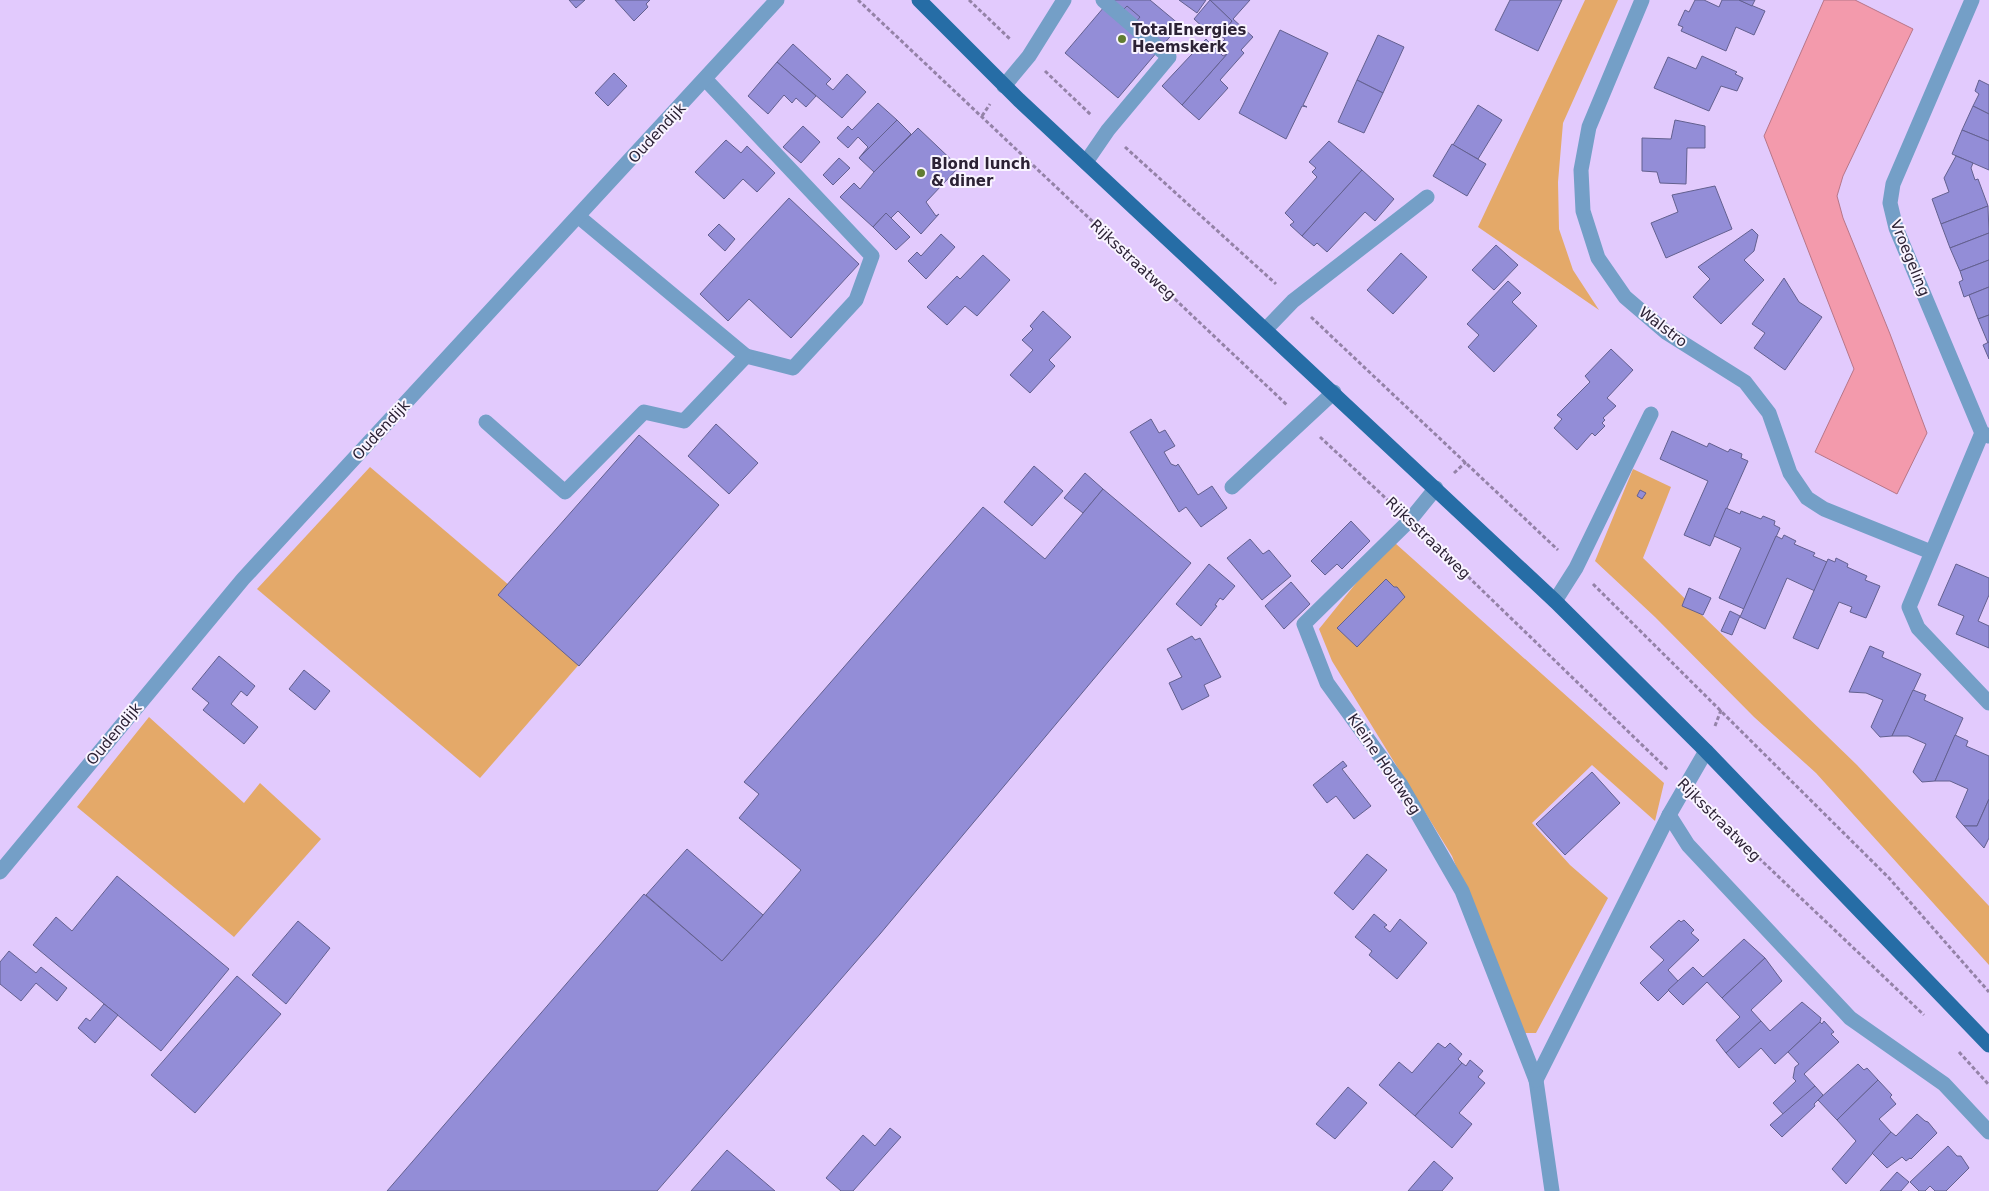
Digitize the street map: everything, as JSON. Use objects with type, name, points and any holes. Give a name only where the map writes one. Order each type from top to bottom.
[{"type":"main road","points":[[919,0],[1004,86],[1334,392],[1555,601],[1706,751],[1989,1045]]},
{"type":"street","name":"Oudendijk","points":[[0,872],[243,579],[706,80],[777,0]]},
{"type":"street","points":[[1004,86],[1029,56],[1064,0]]},
{"type":"street","points":[[1086,162],[1108,130],[1169,57],[1103,0]]},
{"type":"street","name":"Walstro","points":[[1642,0],[1589,127],[1581,170],[1583,211],[1598,258],[1625,297],[1667,333],[1745,382],[1769,413],[1790,473],[1807,498],[1824,509],[1931,552]]},
{"type":"street","name":"Vroegeling","points":[[1972,0],[1893,184],[1890,203],[1896,228],[1986,434],[1931,552],[1909,607],[1918,628],[1989,702]]},
{"type":"street","points":[[579,217],[746,356],[793,368],[856,300],[872,256],[706,80]]},
{"type":"street","points":[[1266,329],[1293,301],[1427,197]]},
{"type":"street","points":[[486,422],[565,492],[644,412],[684,421],[746,356]]},
{"type":"street","points":[[1232,487],[1334,392]]},
{"type":"street","points":[[1555,601],[1576,568],[1651,414]]},
{"type":"street","name":"Kleine Houtweg","points":[[1436,488],[1410,520],[1304,624],[1327,683],[1401,785],[1462,890],[1536,1080],[1552,1191]]},
{"type":"street","points":[[1536,1080],[1669,815],[1706,751]]},
{"type":"street","points":[[1669,815],[1688,845],[1850,1018],[1944,1084],[1989,1132]]},
{"type":"path","name":"Rijksstraatweg","points":[[858,0],[1410,520],[1757,858],[1926,1017]]},
{"type":"path","points":[[969,0],[1293,301],[1576,568],[1889,878],[1989,992]]},
{"type":"path","points":[[1958,1050],[1989,1085]]},
{"type":"shaded area","points":[[1585,0],[1618,0],[1563,123],[1558,182],[1559,229],[1573,270],[1599,310],[1478,227]]},
{"type":"shaded area","points":[[1824,0],[1855,0],[1913,29],[1843,176],[1837,196],[1843,218],[1890,334],[1927,433],[1897,494],[1815,452],[1854,369],[1764,136]]},
{"type":"shaded area","points":[[370,467],[589,653],[480,778],[257,589]]},
{"type":"shaded area","points":[[1633,469],[1671,487],[1643,558],[1857,765],[1989,906],[1989,965],[1816,773],[1754,717],[1655,617],[1595,561]]},
{"type":"shaded area","points":[[1395,543],[1664,783],[1655,821],[1592,765],[1532,823],[1570,865],[1608,898],[1536,1033],[1522,1033],[1452,856],[1332,661],[1319,629],[1357,582]]},
{"type":"shaded area","points":[[149,717],[244,803],[260,783],[321,839],[234,937],[77,807]]},
{"type":"building","points":[[569,0],[585,0],[576,8]]},
{"type":"building","points":[[615,0],[650,0],[646,4],[648,7],[634,21]]},
{"type":"building","points":[[1110,0],[1150,0],[1180,25],[1118,98],[1065,53]]},
{"type":"building","points":[[1179,0],[1206,0],[1197,13]]},
{"type":"building","points":[[1210,0],[1250,0],[1233,19],[1253,37],[1241,50],[1244,53],[1220,80],[1228,88],[1199,120],[1182,105],[1227,54],[1219,46],[1225,39],[1220,35],[1232,21]]},
{"type":"building","points":[[1210,0],[1232,21],[1220,35],[1209,25],[1205,29],[1194,19]]},
{"type":"building","points":[[1510,0],[1562,0],[1538,51],[1495,30]]},
{"type":"building","points":[[1695,0],[1704,0],[1719,7],[1722,0],[1739,0],[1765,11],[1754,35],[1736,27],[1726,51],[1681,31],[1683,27],[1678,25],[1685,10],[1689,12]]},
{"type":"building","points":[[1739,0],[1755,0],[1752,6]]},
{"type":"building","points":[[1127,6],[1140,17],[1135,23],[1121,12]]},
{"type":"building","points":[[1280,30],[1328,53],[1303,105],[1307,107],[1302,106],[1286,139],[1239,113]]},
{"type":"building","points":[[1378,35],[1404,47],[1383,93],[1357,80]]},
{"type":"building","points":[[1206,39],[1223,56],[1227,54],[1182,105],[1162,86]]},
{"type":"building","points":[[793,44],[831,79],[826,84],[833,90],[847,74],[866,92],[842,118],[777,62]]},
{"type":"building","points":[[1702,56],[1737,72],[1735,74],[1743,78],[1737,91],[1721,86],[1709,111],[1654,88],[1668,57],[1696,69]]},
{"type":"building","points":[[777,62],[816,96],[806,107],[796,98],[792,103],[784,95],[768,114],[748,96]]},
{"type":"building","points":[[614,73],[627,86],[608,106],[595,93]]},
{"type":"building","points":[[1357,80],[1383,93],[1364,133],[1338,122]]},
{"type":"building","points":[[1979,80],[1989,85],[1989,114],[1973,106],[1979,94],[1975,91]]},
{"type":"building","points":[[878,103],[897,120],[859,158],[868,147],[858,137],[848,148],[837,138],[848,126],[852,130]]},
{"type":"building","points":[[1478,105],[1502,120],[1478,159],[1453,145]]},
{"type":"building","points":[[1973,106],[1989,114],[1989,141],[1962,130]]},
{"type":"building","points":[[897,120],[911,134],[874,172],[859,158]]},
{"type":"building","points":[[1675,120],[1705,126],[1705,148],[1687,148],[1686,184],[1660,183],[1657,172],[1642,171],[1642,138],[1671,139]]},
{"type":"building","points":[[803,126],[820,142],[801,163],[783,147]]},
{"type":"building","points":[[918,128],[959,167],[926,202],[936,216],[939,214],[921,234],[898,211],[891,218],[886,213],[873,227],[840,197],[854,183],[860,189],[874,172]]},
{"type":"building","points":[[1962,130],[1989,141],[1989,170],[1952,154]]},
{"type":"building","points":[[726,140],[741,153],[747,146],[775,173],[757,192],[743,179],[724,199],[695,172]]},
{"type":"building","points":[[1329,141],[1362,170],[1302,236],[1290,225],[1294,222],[1285,213],[1317,177],[1312,172],[1316,168],[1309,162]]},
{"type":"building","points":[[1452,144],[1486,164],[1467,196],[1433,176]]},
{"type":"building","points":[[1956,156],[1973,163],[1971,168],[1975,180],[1978,179],[1988,206],[1941,224],[1932,199],[1949,192],[1944,178]]},
{"type":"building","points":[[839,158],[850,168],[833,185],[823,175]]},
{"type":"building","points":[[1362,170],[1394,199],[1375,221],[1365,212],[1327,252],[1317,243],[1314,246],[1302,236]]},
{"type":"building","points":[[1715,186],[1732,229],[1666,258],[1651,223],[1678,212],[1672,195]]},
{"type":"building","points":[[789,198],[859,264],[791,338],[749,299],[728,321],[700,294]]},
{"type":"building","points":[[1988,206],[1989,233],[1950,248],[1941,224]]},
{"type":"building","points":[[886,213],[910,237],[896,250],[873,227]]},
{"type":"building","points":[[719,224],[735,239],[725,251],[708,235]]},
{"type":"building","points":[[1752,229],[1758,235],[1754,251],[1744,260],[1764,280],[1721,324],[1693,297],[1710,279],[1698,267]]},
{"type":"building","points":[[1989,233],[1989,260],[1960,271],[1950,248]]},
{"type":"building","points":[[941,234],[955,247],[926,279],[908,261],[917,252],[921,256]]},
{"type":"building","points":[[1496,245],[1518,265],[1494,290],[1472,270]]},
{"type":"building","points":[[1401,253],[1427,277],[1393,314],[1367,290]]},
{"type":"building","points":[[983,255],[1010,280],[977,316],[965,306],[947,325],[927,307],[957,276],[960,279]]},
{"type":"building","points":[[1989,260],[1989,287],[1964,297],[1959,282],[1963,280],[1960,271]]},
{"type":"building","points":[[1784,278],[1799,302],[1822,317],[1785,370],[1754,348],[1765,333],[1752,324]]},
{"type":"building","points":[[1508,281],[1521,293],[1512,302],[1537,326],[1494,372],[1468,347],[1479,335],[1467,324]]},
{"type":"building","points":[[1989,287],[1989,315],[1978,319],[1969,295]]},
{"type":"building","points":[[1043,311],[1071,337],[1049,360],[1055,366],[1030,393],[1010,375],[1033,350],[1022,340],[1033,329],[1030,326]]},
{"type":"building","points":[[1989,315],[1989,342],[1988,343],[1978,319]]},
{"type":"building","points":[[1989,342],[1989,359],[1983,345]]},
{"type":"building","points":[[1611,349],[1633,370],[1607,398],[1616,406],[1603,418],[1605,420],[1602,423],[1605,426],[1595,436],[1592,433],[1577,450],[1554,428],[1562,419],[1557,415],[1590,382],[1585,376]]},
{"type":"building","points":[[1151,419],[1159,433],[1165,430],[1175,446],[1164,452],[1171,464],[1176,466],[1178,464],[1198,495],[1212,486],[1227,508],[1201,527],[1186,507],[1179,512],[1130,432]]},
{"type":"building","points":[[716,424],[758,463],[729,494],[688,456]]},
{"type":"building","points":[[1672,431],[1707,447],[1709,443],[1728,452],[1730,449],[1742,454],[1741,458],[1748,461],[1710,546],[1684,535],[1708,481],[1660,459]]},
{"type":"building","points":[[639,435],[719,505],[579,666],[498,595]]},
{"type":"building","points":[[1034,466],[1063,491],[1032,526],[1004,502]]},
{"type":"building","points":[[1085,473],[1103,489],[1083,513],[1064,498]]},
{"type":"building","points":[[1103,489],[1191,563],[880,934],[657,1191],[387,1191],[644,894],[722,961],[763,915],[801,870],[739,818],[759,794],[744,782],[983,507],[1045,559]]},
{"type":"building","points":[[1640,490],[1646,493],[1642,499],[1637,496]]},
{"type":"building","points":[[1726,508],[1740,514],[1741,511],[1761,519],[1763,516],[1775,521],[1774,525],[1780,528],[1744,609],[1719,598],[1741,548],[1714,536]]},
{"type":"building","points":[[1351,521],[1370,541],[1342,569],[1337,564],[1325,575],[1311,561]]},
{"type":"building","points":[[1784,535],[1796,541],[1794,544],[1815,553],[1813,556],[1827,562],[1815,591],[1787,578],[1765,629],[1740,617],[1776,536],[1782,539]]},
{"type":"building","points":[[1250,539],[1263,554],[1269,550],[1291,576],[1262,600],[1227,558]]},
{"type":"building","points":[[1836,558],[1848,564],[1847,567],[1867,576],[1865,580],[1880,586],[1866,618],[1850,612],[1852,607],[1839,602],[1818,649],[1793,638],[1828,559],[1835,562]]},
{"type":"building","points":[[1209,564],[1235,586],[1223,600],[1220,598],[1215,605],[1217,606],[1201,626],[1176,604]]},
{"type":"building","points":[[1956,564],[1989,578],[1989,595],[1978,621],[1989,626],[1989,648],[1956,634],[1964,616],[1938,605]]},
{"type":"building","points":[[1386,579],[1394,587],[1397,587],[1405,597],[1357,647],[1337,628]]},
{"type":"building","points":[[1291,582],[1310,604],[1284,629],[1265,606]]},
{"type":"building","points":[[1689,588],[1711,598],[1703,615],[1682,606]]},
{"type":"building","points":[[1730,611],[1740,616],[1732,635],[1721,631]]},
{"type":"building","points":[[1192,636],[1195,640],[1200,638],[1221,677],[1204,685],[1209,696],[1182,710],[1169,683],[1182,677],[1167,649]]},
{"type":"building","points":[[1870,646],[1884,652],[1882,657],[1921,674],[1892,736],[1880,737],[1871,727],[1883,700],[1866,693],[1849,692]]},
{"type":"building","points":[[219,656],[255,686],[247,696],[241,691],[231,704],[258,727],[244,744],[203,710],[209,703],[192,689]]},
{"type":"building","points":[[304,670],[330,691],[315,710],[289,689]]},
{"type":"building","points":[[1913,690],[1926,695],[1924,700],[1963,718],[1935,781],[1922,782],[1913,772],[1926,744],[1908,736],[1892,736]]},
{"type":"building","points":[[1955,735],[1968,741],[1966,746],[1989,756],[1989,799],[1977,826],[1964,826],[1956,817],[1968,789],[1950,781],[1935,781]]},
{"type":"building","points":[[1343,761],[1347,766],[1342,769],[1371,806],[1354,819],[1336,796],[1327,803],[1313,785]]},
{"type":"building","points":[[1592,772],[1620,803],[1565,855],[1536,824]]},
{"type":"building","points":[[1989,799],[1989,838],[1984,848],[1964,826],[1977,826]]},
{"type":"building","points":[[687,849],[763,915],[722,961],[646,895]]},
{"type":"building","points":[[1367,854],[1387,870],[1353,910],[1334,893]]},
{"type":"building","points":[[117,876],[229,969],[161,1051],[33,945],[56,917],[72,931]]},
{"type":"building","points":[[1374,914],[1387,925],[1384,927],[1390,932],[1400,919],[1427,943],[1397,979],[1369,955],[1372,951],[1355,937]]},
{"type":"building","points":[[1679,920],[1681,922],[1684,920],[1694,930],[1691,933],[1699,940],[1668,970],[1678,981],[1658,1001],[1640,983],[1664,960],[1650,947]]},
{"type":"building","points":[[298,921],[330,948],[286,1004],[252,975]]},
{"type":"building","points":[[1744,939],[1765,958],[1722,998],[1707,982],[1683,1005],[1668,990],[1693,967],[1703,977]]},
{"type":"building","points":[[9,951],[36,973],[41,967],[67,988],[57,1001],[36,983],[21,1001],[0,984],[0,962]]},
{"type":"building","points":[[1765,958],[1782,981],[1751,1010],[1761,1021],[1726,1053],[1716,1040],[1740,1017],[1722,998]]},
{"type":"building","points":[[237,976],[281,1014],[195,1113],[151,1075]]},
{"type":"building","points":[[1802,1002],[1821,1018],[1820,1022],[1775,1064],[1761,1048],[1739,1068],[1726,1053],[1761,1021],[1770,1031]]},
{"type":"building","points":[[104,1004],[118,1015],[95,1043],[78,1028],[86,1018],[90,1021]]},
{"type":"building","points":[[1824,1021],[1834,1032],[1831,1034],[1839,1042],[1804,1074],[1815,1086],[1784,1115],[1773,1103],[1796,1081],[1793,1078],[1795,1067],[1799,1064],[1788,1052],[1820,1022],[1822,1024]]},
{"type":"building","points":[[1438,1043],[1445,1048],[1450,1043],[1462,1054],[1458,1059],[1462,1063],[1415,1116],[1379,1085],[1399,1062],[1412,1073]]},
{"type":"building","points":[[1470,1060],[1483,1071],[1478,1077],[1485,1083],[1459,1113],[1472,1124],[1452,1148],[1415,1116],[1462,1063],[1466,1066]]},
{"type":"building","points":[[1858,1064],[1864,1070],[1867,1068],[1878,1080],[1837,1120],[1818,1100]]},
{"type":"building","points":[[1878,1080],[1892,1095],[1890,1097],[1896,1104],[1879,1119],[1891,1132],[1846,1184],[1832,1169],[1856,1141],[1837,1120]]},
{"type":"building","points":[[1815,1086],[1823,1095],[1814,1104],[1815,1106],[1782,1137],[1770,1125]]},
{"type":"building","points":[[1348,1087],[1367,1103],[1335,1139],[1316,1124]]},
{"type":"building","points":[[1917,1114],[1928,1122],[1937,1133],[1911,1159],[1906,1161],[1902,1157],[1887,1168],[1872,1153],[1891,1132],[1896,1136]]},
{"type":"building","points":[[890,1128],[901,1137],[853,1191],[841,1191],[826,1178],[863,1135],[875,1146]]},
{"type":"building","points":[[1948,1146],[1957,1156],[1961,1156],[1969,1168],[1946,1191],[1935,1191],[1930,1186],[1925,1191],[1919,1191],[1910,1182]]},
{"type":"building","points":[[727,1150],[775,1191],[691,1191]]},
{"type":"building","points":[[1434,1161],[1453,1178],[1442,1191],[1408,1191]]},
{"type":"building","points":[[1897,1172],[1909,1182],[1901,1191],[1880,1191]]},
{"type":"place","name":"TotalEnergies Heemskerk","points":[[1122,39]]},
{"type":"place","name":"Blond lunch & diner","points":[[921,173]]}]
